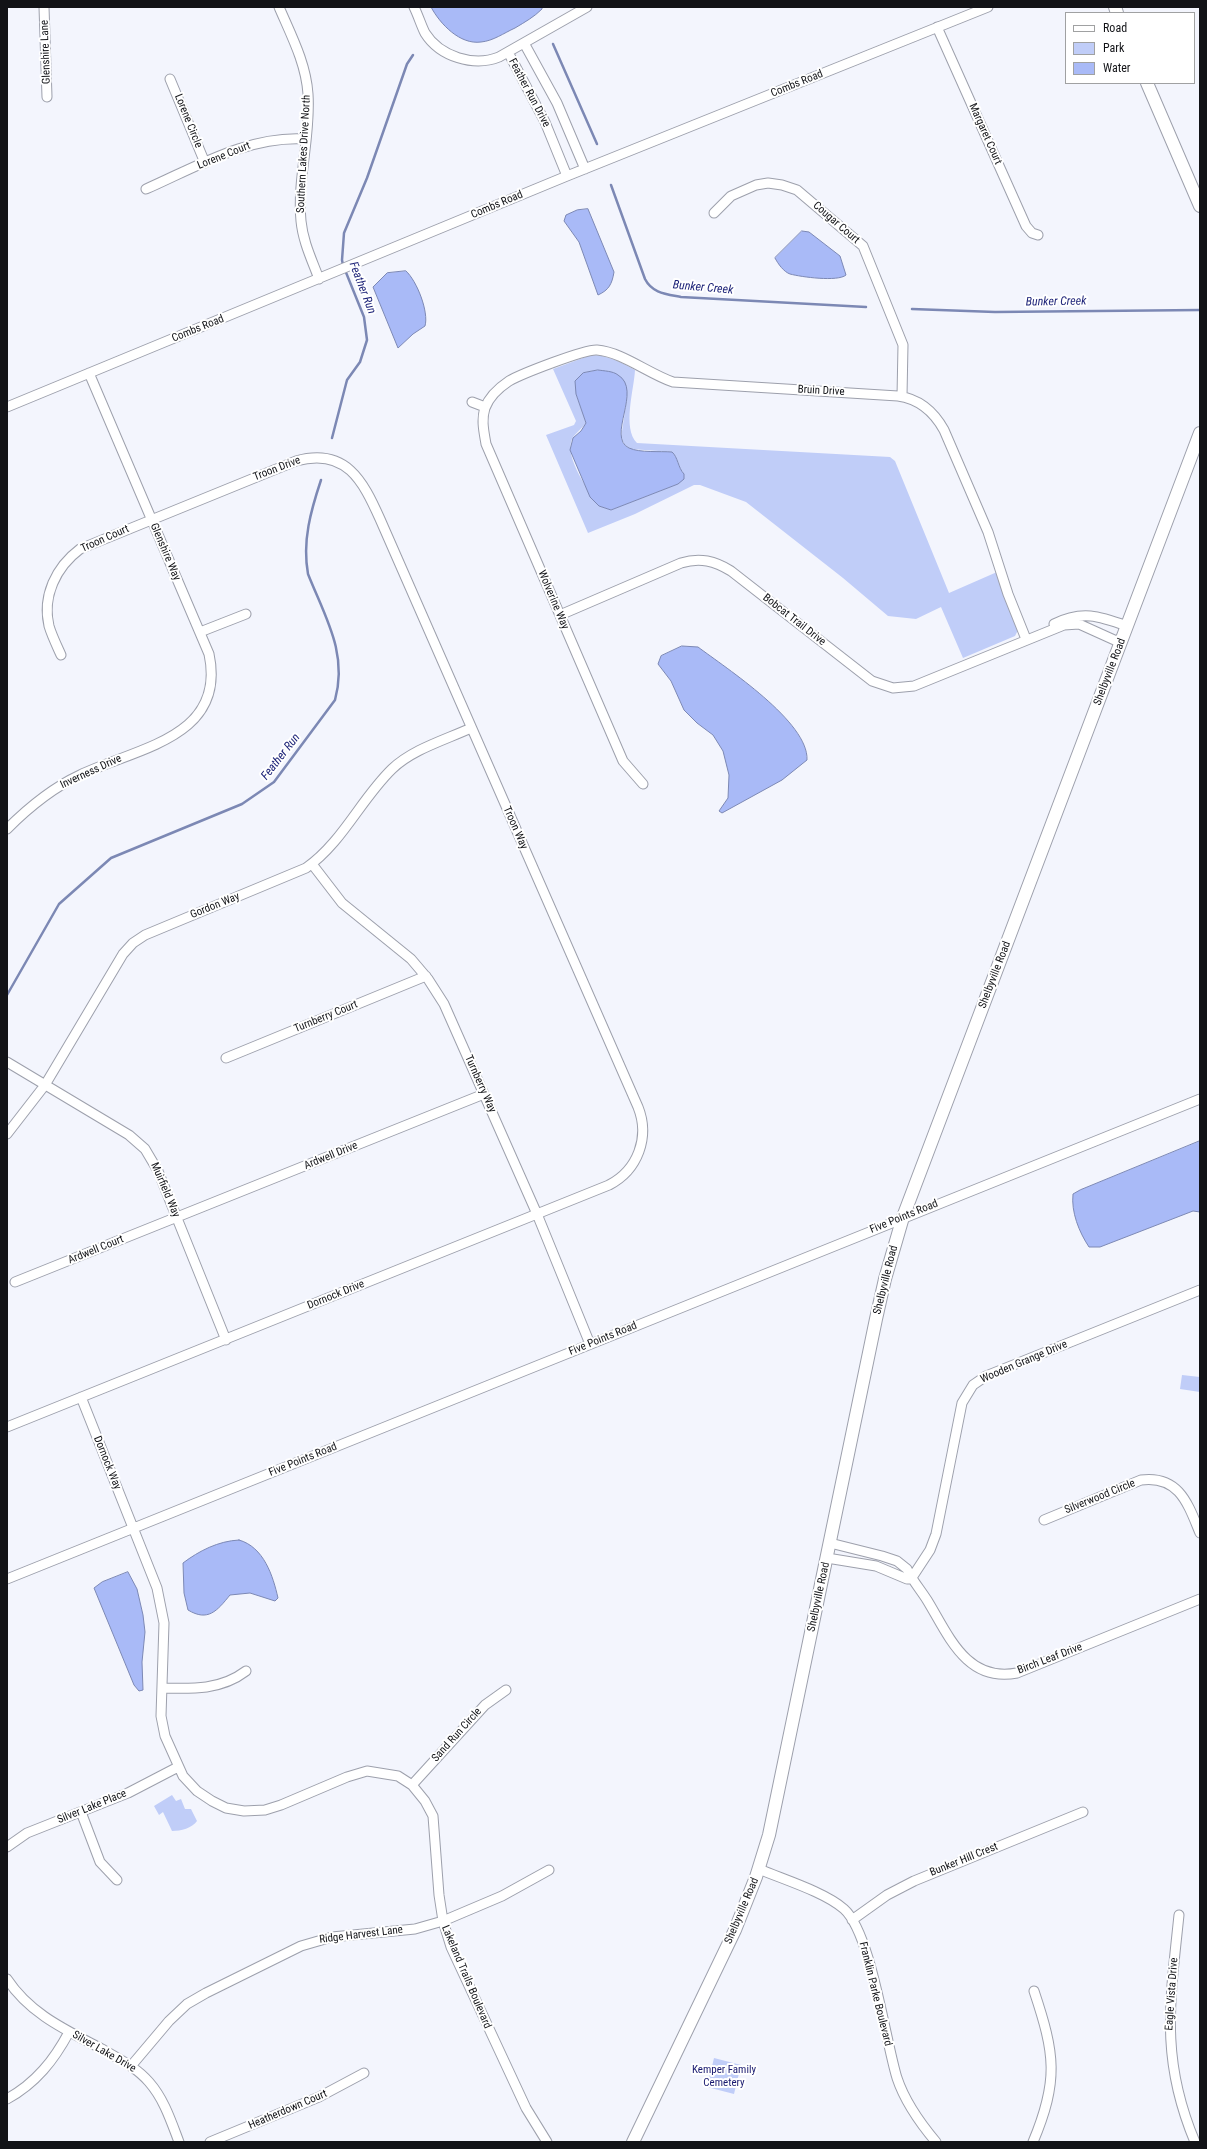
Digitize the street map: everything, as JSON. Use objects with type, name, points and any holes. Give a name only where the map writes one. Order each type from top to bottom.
[{"type":"main road","points":[[1147,84],[1200,206]]},
{"type":"main road","name":"Shelbyville Road","points":[[634,2142],[735,1930],[759,1869],[775,1813],[885,1279],[904,1217],[1200,433]]},
{"type":"street","name":"Glenshire Lane","points":[[44,7],[47,97]]},
{"type":"street","name":"Southern Lakes Drive North","points":[[280,7],[300,57],[307,84],[309,109],[301,198],[301,223],[307,247],[319,280]]},
{"type":"street","name":"Feather Run Drive","points":[[414,7],[425,33],[443,50],[462,59],[476,61],[492,60],[508,52],[545,122],[567,176]]},
{"type":"street","points":[[508,52],[587,7]]},
{"type":"street","name":"Combs Road","points":[[7,407],[319,280],[567,176],[988,7]]},
{"type":"street","name":"Margaret Court","points":[[937,28],[1026,226],[1032,233],[1038,235]]},
{"type":"street","name":"Feather Run Drive","points":[[524,43],[557,103],[585,169]]},
{"type":"street","name":"Lorene Circle","points":[[170,79],[205,163]]},
{"type":"street","name":"Lorene Court","points":[[146,189],[205,163],[264,141],[280,138],[306,139]]},
{"type":"street","name":"Cougar Court","points":[[714,213],[731,196],[756,185],[768,183],[782,185],[797,190],[863,246],[903,345],[902,396]]},
{"type":"street","name":"Bruin Drive","points":[[485,407],[496,391],[510,380],[582,351],[597,350],[611,353],[658,377],[673,382],[902,396],[928,408],[937,417],[944,430],[988,532],[1008,594],[1026,639]]},
{"type":"street","name":"Glenshire Way","points":[[89,373],[200,632],[210,662],[210,688],[203,708],[184,729]]},
{"type":"street","points":[[472,402],[485,407]]},
{"type":"street","name":"Wolverine Way","points":[[485,407],[482,425],[486,444],[623,761],[643,784]]},
{"type":"street","name":"Troon Drive","points":[[151,520],[292,462],[313,458],[338,463],[356,475],[366,489],[380,519]]},
{"type":"street","name":"Troon Way","points":[[380,519],[638,1107],[642,1118],[642,1138]]},
{"type":"street","name":"Troon Court","points":[[61,655],[50,627],[47,607],[50,591],[60,569],[70,557],[84,547],[151,520]]},
{"type":"street","name":"Bobcat Trail Drive","points":[[560,615],[682,563],[702,560],[719,564],[730,571],[872,681],[889,687],[914,686],[1026,639],[1064,625],[1079,624],[1121,643]]},
{"type":"street","points":[[200,632],[246,614]]},
{"type":"street","name":"Bobcat Trail Drive","points":[[1026,639],[1067,618],[1080,615],[1100,617],[1127,626]]},
{"type":"street","name":"Gordon Way","points":[[7,1134],[45,1085],[123,954],[133,943],[145,935],[297,873],[312,864],[327,850],[393,769],[410,756],[471,728]]},
{"type":"street","name":"Inverness Drive","points":[[7,829],[31,806],[66,782],[92,769],[167,739],[184,729]]},
{"type":"street","name":"Turnberry Way","points":[[312,864],[342,902],[400,950],[426,976],[444,1004],[537,1214],[590,1344]]},
{"type":"street","name":"Turnberry Court","points":[[226,1058],[426,976]]},
{"type":"street","name":"Muirfield Way","points":[[7,1062],[129,1135],[139,1143],[154,1163],[226,1340]]},
{"type":"street","name":"Ardwell Drive","points":[[177,1217],[484,1094]]},
{"type":"street","name":"Five Points Road","points":[[7,1579],[1200,1099]]},
{"type":"street","name":"Dornock Drive","points":[[7,1428],[606,1186],[619,1179],[633,1164],[642,1138]]},
{"type":"street","name":"Ardwell Court","points":[[15,1282],[177,1217]]},
{"type":"street","name":"Wooden Grange Drive","points":[[909,1579],[933,1542],[962,1403],[973,1385],[986,1376],[1200,1290]]},
{"type":"street","name":"Dornock Way","points":[[81,1398],[133,1528]]},
{"type":"street","name":"Silverwood Circle","points":[[1044,1520],[1141,1480],[1149,1479],[1164,1481],[1172,1485],[1184,1497],[1200,1533]]},
{"type":"street","name":"Lakeland Trails Boulevard","points":[[133,1528],[157,1588],[163,1611],[161,1716],[164,1730],[178,1767],[192,1786],[205,1798],[226,1808],[244,1811],[265,1810],[281,1806],[347,1777],[367,1771],[398,1776],[412,1785],[425,1801],[433,1816],[438,1895],[443,1920],[451,1947],[469,1989],[526,2108],[545,2142]]},
{"type":"street","name":"Birch Leaf Drive","points":[[830,1543],[897,1561],[907,1569],[909,1579]]},
{"type":"street","name":"Birch Leaf Drive","points":[[827,1558],[876,1566],[909,1579],[926,1598],[960,1654],[976,1666],[1000,1674],[1017,1673],[1200,1599]]},
{"type":"street","points":[[162,1688],[212,1687],[229,1681],[246,1671]]},
{"type":"street","name":"Sand Run Circle","points":[[412,1785],[485,1705],[506,1690]]},
{"type":"street","name":"Silver Lake Place","points":[[7,1847],[24,1835],[134,1791],[178,1767]]},
{"type":"street","points":[[81,1812],[100,1862],[117,1880]]},
{"type":"street","name":"Bunker Hill Crest","points":[[852,1920],[887,1895],[914,1881],[1083,1812]]},
{"type":"street","name":"Franklin Parke Boulevard","points":[[759,1869],[835,1902],[847,1912],[864,1945],[897,2077],[919,2121],[936,2142]]},
{"type":"street","name":"Ridge Harvest Lane","points":[[131,2066],[169,2021],[187,2004],[301,1946],[332,1937],[415,1929],[443,1920],[502,1896],[549,1870]]},
{"type":"street","name":"Eagle Vista Drive","points":[[1179,1915],[1170,2000],[1171,2061],[1180,2101],[1195,2142]]},
{"type":"street","name":"Silver Lake Drive","points":[[7,1979],[31,2007],[69,2032],[131,2066],[147,2080],[159,2096],[180,2142]]},
{"type":"street","points":[[1033,2142],[1048,2101],[1052,2071],[1051,2050],[1047,2031],[1034,1991]]},
{"type":"street","points":[[7,2099],[32,2082],[48,2066],[69,2032]]},
{"type":"street","name":"Heatherdown Court","points":[[210,2142],[319,2097],[364,2073]]},
{"type":"green space","points":[[591,355],[597,355],[619,362],[635,370],[630,408],[630,428],[637,443],[890,457],[895,461],[949,593],[997,572],[1018,630],[1015,636],[963,658],[941,607],[916,619],[888,616],[843,578],[746,502],[700,485],[694,485],[635,514],[588,533],[546,435],[574,425],[576,421],[553,369]],"holes":[[[598,370],[618,375],[627,398],[621,438],[625,445],[631,449],[672,452],[684,474],[678,484],[611,510],[599,506],[589,492],[574,465],[570,447],[572,439],[586,423],[576,394],[583,373]]]},
{"type":"green space","points":[[1182,1375],[1200,1377],[1200,1392],[1180,1389]]},
{"type":"green space","points":[[172,1795],[176,1801],[181,1799],[185,1809],[191,1809],[197,1821],[192,1826],[183,1830],[172,1831],[163,1812],[159,1815],[154,1806]]},
{"type":"green space","name":"Kemper Family Cemetery","points":[[714,2058],[741,2065],[734,2094],[707,2087]]},
{"type":"water","points":[[431,7],[542,7],[542,9],[515,28],[490,40],[473,42],[458,37],[452,32],[445,26]]},
{"type":"water","points":[[588,209],[614,272],[609,286],[605,291],[598,295],[579,242],[564,221],[566,215],[577,210]]},
{"type":"water","points":[[802,231],[809,232],[840,256],[846,275],[828,279],[790,274],[783,270],[775,258]]},
{"type":"water","points":[[406,271],[418,289],[424,305],[426,320],[425,326],[413,334],[398,348],[373,287],[387,273]]},
{"type":"water","points":[[598,370],[616,374],[625,382],[627,391],[621,434],[623,442],[629,448],[634,450],[672,452],[684,474],[684,479],[678,484],[611,510],[599,506],[590,497],[570,450],[573,438],[581,431],[586,423],[576,394],[575,381],[583,373]]},
{"type":"water","points":[[682,646],[698,647],[764,697],[795,729],[804,745],[807,760],[782,780],[722,813],[719,811],[728,798],[729,775],[723,751],[713,735],[697,723],[684,710],[671,681],[658,664],[661,656]]},
{"type":"water","points":[[1200,1141],[1200,1212],[1193,1211],[1100,1247],[1089,1247],[1076,1222],[1073,1208],[1073,1194]]},
{"type":"water","points":[[239,1540],[255,1549],[266,1563],[278,1598],[275,1601],[250,1593],[230,1595],[221,1606],[207,1615],[201,1615],[188,1610],[184,1593],[183,1563],[209,1547],[224,1542]]},
{"type":"water","points":[[128,1572],[137,1589],[145,1632],[142,1662],[143,1690],[139,1691],[134,1685],[94,1588],[102,1582]]},
{"type":"waterway","name":"Bunker Creek","points":[[553,44],[597,144]]},
{"type":"waterway","name":"Feather Run","points":[[343,265],[344,233],[367,178],[407,64],[413,55]]},
{"type":"waterway","name":"Bunker Creek","points":[[611,185],[645,279],[651,287],[660,292],[681,297],[866,307]]},
{"type":"waterway","name":"Feather Run","points":[[332,438],[347,380],[360,362],[367,340],[364,317],[345,270]]},
{"type":"waterway","name":"Bunker Creek","points":[[912,309],[995,312],[1200,310]]},
{"type":"waterway","name":"Feather Run","points":[[7,995],[59,904],[111,858],[242,804],[274,782],[335,700],[339,667],[337,651],[327,620],[308,574],[306,562],[308,526],[321,480]]}]
